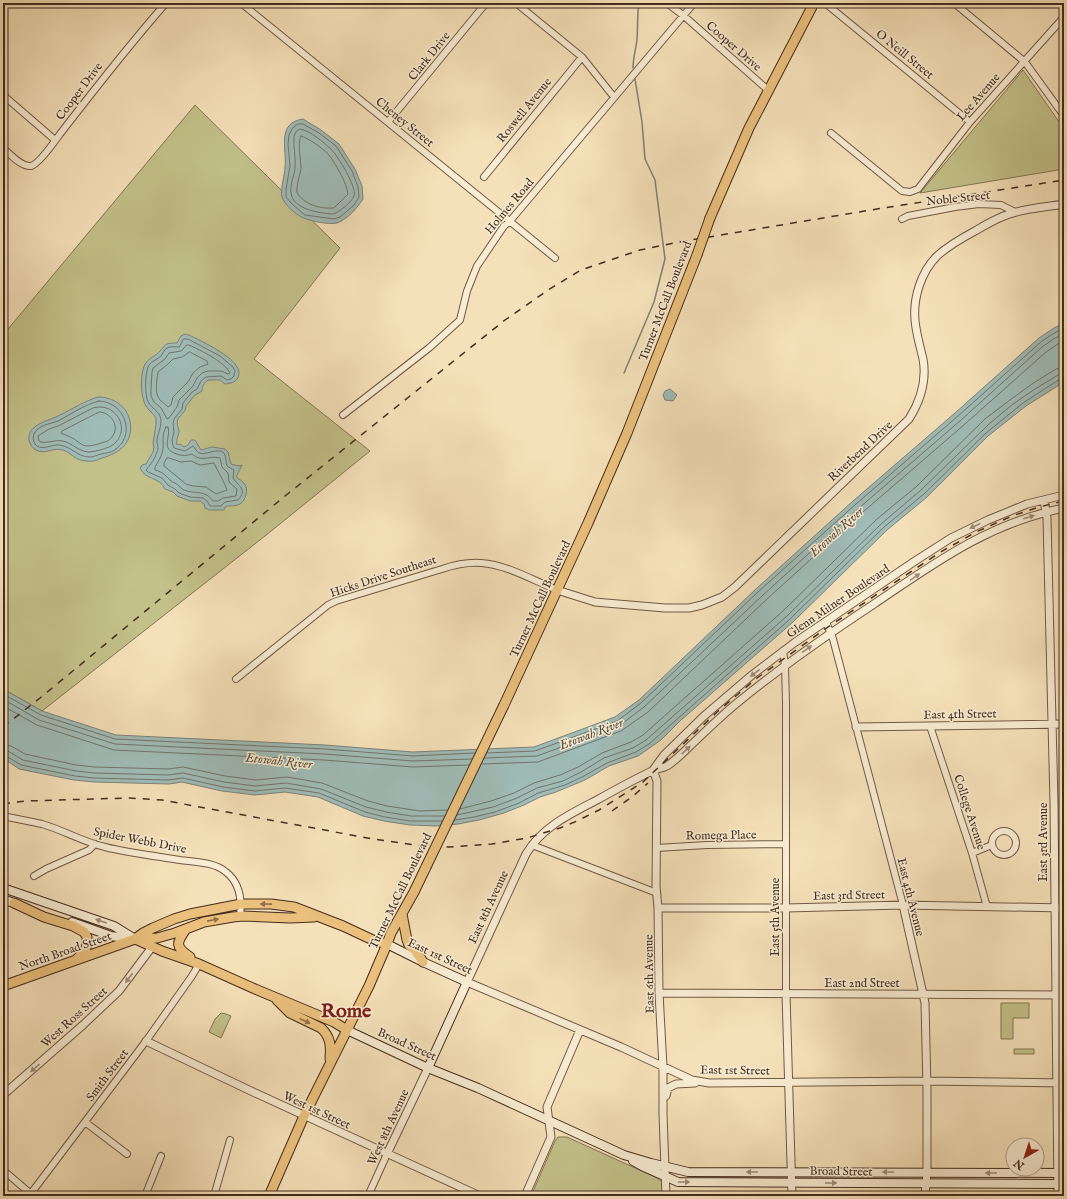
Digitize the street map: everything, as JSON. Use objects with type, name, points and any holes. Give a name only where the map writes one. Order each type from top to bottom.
[{"type":"main road","name":"Turner McCall Boulevard","points":[[269,1196],[304,1116],[388,944],[391,933],[414,892],[504,705],[588,523],[627,433],[710,218],[749,128],[814,3]]},
{"type":"main road","points":[[3,888],[114,926],[135,939]]},
{"type":"main road","points":[[3,899],[110,936],[135,939],[157,938],[204,922],[240,916],[290,918],[317,917]]},
{"type":"main road","points":[[14,903],[44,917],[73,926],[84,932],[88,942],[85,950],[77,960]]},
{"type":"main road","points":[[135,939],[143,933],[174,919],[190,914],[241,904],[271,904],[294,907],[343,926],[375,941],[388,944]]},
{"type":"main road","points":[[402,914],[407,940],[422,962]]},
{"type":"main road","points":[[186,929],[179,940],[178,947],[181,951],[199,964]]},
{"type":"main road","name":"Broad Street","points":[[135,939],[152,947],[199,964],[254,989],[334,1022],[347,1030],[428,1068],[478,1088],[624,1155],[642,1166],[678,1182],[1061,1184]]},
{"type":"main road","name":"North Broad Street","points":[[3,986],[135,939]]},
{"type":"main road","name":"East 1st Street","points":[[388,944],[422,962],[467,982]]},
{"type":"main road","name":"East 8th Avenue","points":[[428,1068],[467,982]]},
{"type":"main road","points":[[275,997],[290,1013],[321,1028],[325,1032],[331,1047],[329,1065]]},
{"type":"main road","name":"Broad Street","points":[[624,1155],[688,1172],[1061,1173]]},
{"type":"street","name":"Cooper Drive","points":[[3,148],[21,164],[30,166],[34,164],[56,140],[103,77],[166,3]]},
{"type":"street","name":"Cheney Street","points":[[241,3],[555,258]]},
{"type":"street","name":"Clark Drive","points":[[388,122],[486,3]]},
{"type":"street","points":[[516,3],[582,57],[614,97]]},
{"type":"street","name":"Cooper Drive","points":[[668,3],[768,90]]},
{"type":"street","name":"Holmes Road","points":[[343,415],[429,348],[460,320],[467,291],[477,266],[504,226],[510,221],[694,3]]},
{"type":"street","name":"O Neill Street","points":[[825,3],[970,122]]},
{"type":"street","points":[[954,3],[1025,62],[1061,108],[1064,116]]},
{"type":"street","name":"Lee Avenue","points":[[910,192],[918,189],[970,122],[1064,17]]},
{"type":"street","name":"Roswell Avenue","points":[[484,177],[582,57]]},
{"type":"street","points":[[3,95],[56,140]]},
{"type":"street","name":"Noble Street","points":[[831,133],[902,191],[910,192]]},
{"type":"street","name":"Noble Street","points":[[902,219],[908,216],[979,204],[1001,205],[1015,212]]},
{"type":"street","name":"Riverbend Drive","points":[[556,590],[595,602],[665,608],[689,608],[702,605],[722,597],[736,586],[909,419],[916,409],[922,393],[925,377],[915,319],[917,296],[920,284],[931,264],[938,256],[960,240],[999,218],[1015,212],[1064,204]]},
{"type":"street","name":"Glenn Milner Boulevard","points":[[653,770],[664,755],[735,688],[826,622],[951,538],[1007,512],[1064,495]]},
{"type":"street","name":"East 3rd Avenue","points":[[1044,500],[1046,512],[1052,724],[1056,995],[1060,1083],[1061,1184],[1058,1196]]},
{"type":"street","name":"Glenn Milner Boulevard","points":[[532,844],[551,826],[624,784],[653,770],[666,767],[732,707],[785,665],[830,633],[960,547],[1006,525],[1046,512],[1064,508]]},
{"type":"street","name":"Hicks Drive Southeast","points":[[236,679],[328,605],[336,601],[458,564],[480,563],[500,566],[556,590]]},
{"type":"street","name":"East 4th Avenue","points":[[826,622],[833,639],[903,905],[924,995],[927,1081],[927,1172],[925,1196]]},
{"type":"street","name":"East 5th Avenue","points":[[783,652],[785,665],[786,994],[792,1196]]},
{"type":"street","name":"East 4th Street","points":[[856,727],[1064,724]]},
{"type":"street","name":"College Avenue","points":[[930,726],[972,853],[987,907]]},
{"type":"street","name":"East 6th Avenue","points":[[653,770],[657,781],[656,848],[666,1196]]},
{"type":"street","name":"Spider Webb Drive","points":[[3,816],[42,824],[104,847],[151,856],[204,863],[221,868],[230,875],[236,884],[240,895],[240,916]]},
{"type":"street","points":[[1002,831],[1010,832],[1015,837],[1016,841],[1013,851],[1006,854],[998,853],[992,845],[995,834],[1002,831]]},
{"type":"street","points":[[34,876],[46,868],[89,850],[95,844]]},
{"type":"street","points":[[532,844],[657,893]]},
{"type":"street","name":"East 8th Avenue","points":[[467,982],[518,870],[532,844]]},
{"type":"street","name":"Romega Place","points":[[656,848],[707,845],[786,844]]},
{"type":"street","points":[[972,853],[992,845]]},
{"type":"street","name":"East 3rd Street","points":[[658,908],[786,908],[903,905],[1064,908]]},
{"type":"street","name":"West Ross Street","points":[[3,1096],[119,992],[152,947]]},
{"type":"street","name":"Smith Street","points":[[30,1195],[146,1042],[199,964]]},
{"type":"street","name":"East 1st Street","points":[[467,982],[699,1082],[927,1081],[1060,1083]]},
{"type":"street","name":"East 2nd Street","points":[[660,993],[1064,995]]},
{"type":"street","points":[[525,1196],[551,1137],[547,1107],[580,1030]]},
{"type":"street","name":"West 1st Street","points":[[146,1042],[480,1196]]},
{"type":"street","name":"West 8th Avenue","points":[[368,1196],[428,1068]]},
{"type":"street","points":[[663,1114],[668,1088],[676,1084],[699,1082]]},
{"type":"street","points":[[85,1122],[127,1154]]},
{"type":"street","points":[[214,1196],[230,1140]]},
{"type":"street","points":[[145,1196],[162,1156]]},
{"type":"street","points":[[3,1170],[30,1195]]},
{"type":"shaded area","points":[[1023,70],[1064,129],[1064,169],[920,193]]},
{"type":"shaded area","points":[[195,105],[340,248],[254,359],[370,451],[265,536],[42,711],[3,689],[3,335]]},
{"type":"shaded area","points":[[1001,1003],[1029,1003],[1029,1018],[1013,1018],[1013,1039],[1001,1039]]},
{"type":"shaded area","points":[[221,1013],[231,1016],[221,1038],[209,1032],[215,1019]]},
{"type":"shaded area","points":[[1014,1049],[1034,1049],[1034,1054],[1014,1054]]},
{"type":"shaded area","points":[[558,1137],[567,1137],[657,1178],[662,1182],[663,1196],[531,1196]]},
{"type":"water","points":[[303,119],[321,130],[339,144],[355,169],[362,186],[363,199],[348,216],[337,223],[320,222],[301,217],[288,206],[282,197],[285,171],[284,145],[286,131],[295,121]]},
{"type":"water","name":"Etowah River","points":[[1064,323],[1064,382],[1026,406],[988,436],[927,497],[887,530],[793,622],[680,721],[661,740],[638,756],[609,766],[585,780],[556,792],[540,797],[504,813],[479,820],[436,826],[410,825],[363,816],[318,797],[285,792],[255,795],[222,791],[182,782],[169,784],[74,780],[19,769],[3,758],[3,689],[42,711],[116,735],[325,745],[413,752],[534,747],[615,717],[639,700],[757,588],[853,501],[1039,338]]},
{"type":"water","points":[[185,334],[219,351],[234,362],[238,368],[238,377],[232,383],[225,384],[220,380],[208,380],[204,383],[202,391],[195,395],[177,421],[179,432],[177,445],[180,444],[184,447],[188,445],[191,440],[195,440],[201,450],[212,447],[225,449],[228,452],[231,464],[238,466],[242,465],[236,477],[246,485],[247,491],[245,497],[240,504],[235,506],[226,506],[224,510],[209,510],[205,508],[204,504],[200,501],[190,501],[177,496],[173,492],[165,489],[159,482],[146,475],[140,468],[142,465],[146,464],[153,452],[156,425],[156,418],[144,402],[141,385],[143,368],[145,364],[165,345],[169,343],[177,343],[181,336]]},
{"type":"water","points":[[670,389],[677,395],[673,401],[665,400],[663,395],[665,391]]},
{"type":"water","points":[[98,397],[104,397],[118,403],[126,411],[130,421],[130,435],[128,441],[120,450],[95,461],[83,461],[60,449],[42,452],[32,447],[29,440],[31,430],[40,424]]},
{"type":"waterway","points":[[633,68],[637,39],[639,3]]},
{"type":"waterway","points":[[624,373],[654,302],[665,259],[655,180],[645,159],[642,122],[635,79]]},
{"type":"railway","points":[[3,727],[285,496],[505,320],[548,290],[581,270],[640,250],[679,242],[1064,180]]},
{"type":"railway","points":[[3,804],[25,801],[129,798],[162,800],[373,839],[423,846],[449,847],[492,844],[527,838],[577,821],[599,810],[643,782],[717,712],[757,678],[828,627],[939,553],[976,532],[1012,516],[1064,501]]},
{"type":"railway","points":[[612,811],[632,797],[648,783]]},
{"type":"district","name":"Rome","points":[[346,1010]]}]
